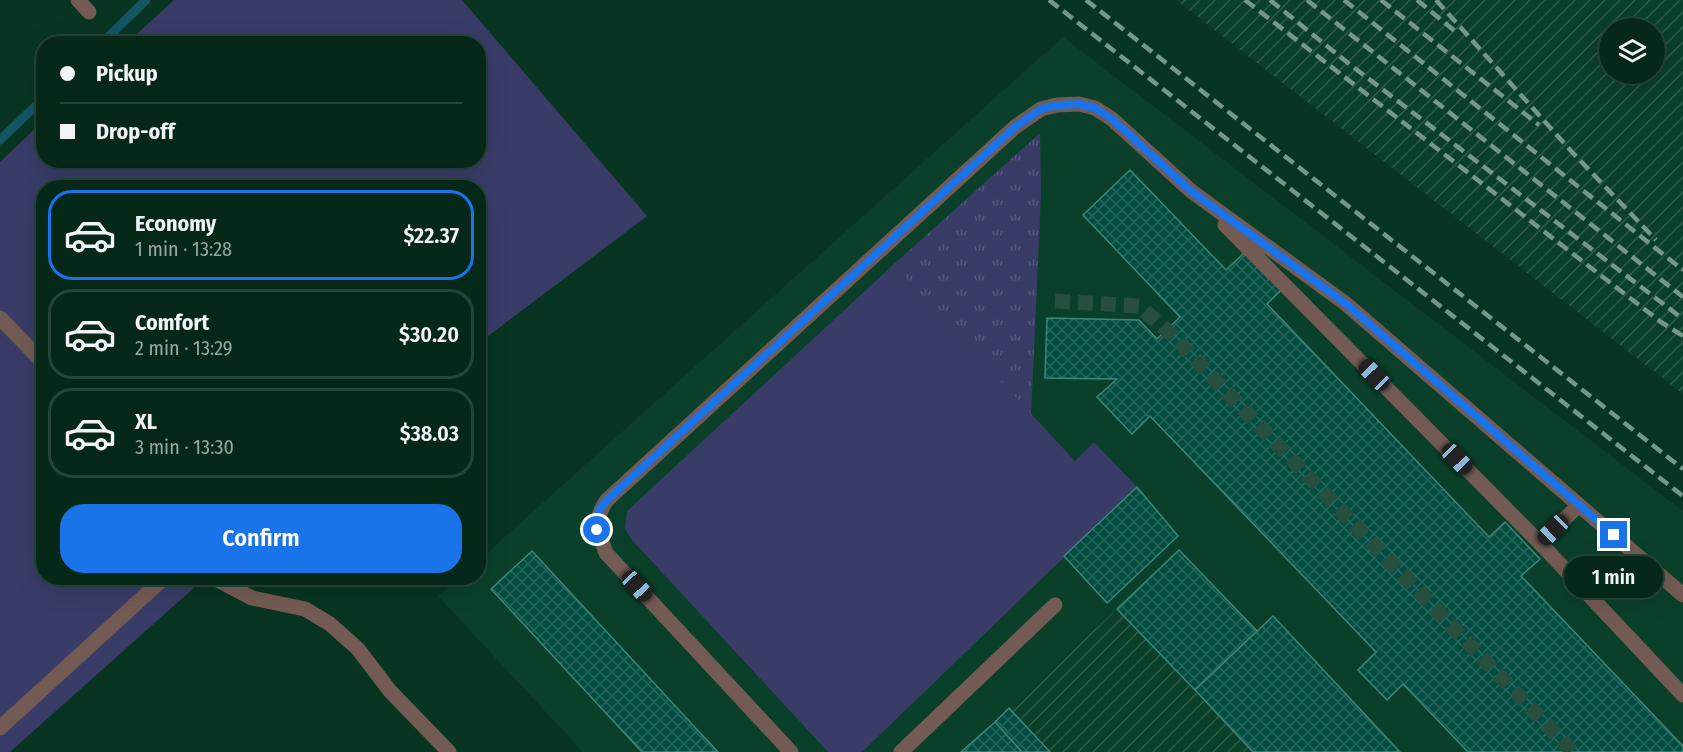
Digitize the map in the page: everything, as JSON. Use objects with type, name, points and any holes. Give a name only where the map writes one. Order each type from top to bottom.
[{"type":"street","points":[[78,0],[89,12]]},
{"type":"street","points":[[791,752],[606,553],[597,530],[599,510],[607,500],[1015,127],[1041,109],[1057,105],[1079,104],[1095,108],[1112,119],[1191,191],[1540,543],[1683,695]]},
{"type":"street","points":[[1191,191],[1345,303],[1683,595]]},
{"type":"street","points":[[0,318],[36,355]]},
{"type":"street","points":[[1540,543],[1579,505]]},
{"type":"street","points":[[0,728],[156,585]]},
{"type":"street","points":[[227,585],[252,598],[305,609],[330,624],[358,649],[390,691],[449,752]]},
{"type":"street","points":[[901,752],[1055,605]]},
{"type":"shaded area","points":[[1176,0],[1683,0],[1683,394]]},
{"type":"shaded area","points":[[1063,37],[1683,511],[1683,752],[583,752],[438,596],[451,585],[486,585],[486,554]]},
{"type":"shaded area","points":[[1117,609],[1252,752],[1050,752],[1009,708]]},
{"type":"green space","points":[[174,0],[462,0],[647,216],[486,338],[486,180],[36,180],[36,585],[197,585],[10,752],[0,752],[0,162],[36,128],[36,168],[486,168],[486,36],[135,36]]},
{"type":"green space","points":[[1040,133],[1041,194],[1031,415],[893,265]]},
{"type":"green space","points":[[893,265],[1075,461],[1094,442],[1137,487],[862,752],[828,752],[632,540],[625,529],[627,511]]},
{"type":"building","points":[[1130,170],[1226,270],[1248,249],[1283,288],[1267,304],[1489,537],[1505,522],[1540,559],[1521,576],[1683,746],[1683,752],[1468,752],[1403,684],[1387,700],[1358,670],[1376,652],[1150,416],[1132,434],[1097,397],[1117,379],[1045,378],[1047,318],[1139,320],[1157,339],[1180,317],[1083,215]]},
{"type":"building","points":[[1137,487],[1178,536],[1107,603],[1064,556]]},
{"type":"building","points":[[1179,550],[1257,631],[1195,690],[1117,609]]},
{"type":"building","points":[[532,551],[718,752],[642,752],[491,589]]},
{"type":"building","points":[[1273,616],[1400,752],[1253,752],[1195,690]]},
{"type":"building","points":[[1009,708],[1050,752],[1022,752],[995,722]]},
{"type":"building","points":[[995,722],[1022,752],[961,752]]},
{"type":"waterway","points":[[109,36],[146,0]]},
{"type":"waterway","points":[[0,140],[36,106]]},
{"type":"tunnel","points":[[1055,301],[1139,306],[1173,336],[1573,752]]},
{"type":"railway","points":[[1049,0],[1683,496]]},
{"type":"railway","points":[[1086,0],[1683,469]]},
{"type":"railway","points":[[1245,0],[1661,322],[1683,336]]},
{"type":"railway","points":[[1270,0],[1348,63],[1683,319]]},
{"type":"railway","points":[[1307,0],[1683,297]]},
{"type":"railway","points":[[1344,0],[1683,270]]},
{"type":"railway","points":[[1381,0],[1539,125]]},
{"type":"railway","points":[[1417,0],[1456,32]]},
{"type":"railway","points":[[1436,0],[1572,152],[1656,240]]},
{"type":"route","points":[[597,530],[599,510],[607,500],[1015,127],[1041,109],[1057,105],[1079,104],[1095,108],[1112,119],[1191,191],[1345,303],[1614,535]]}]
